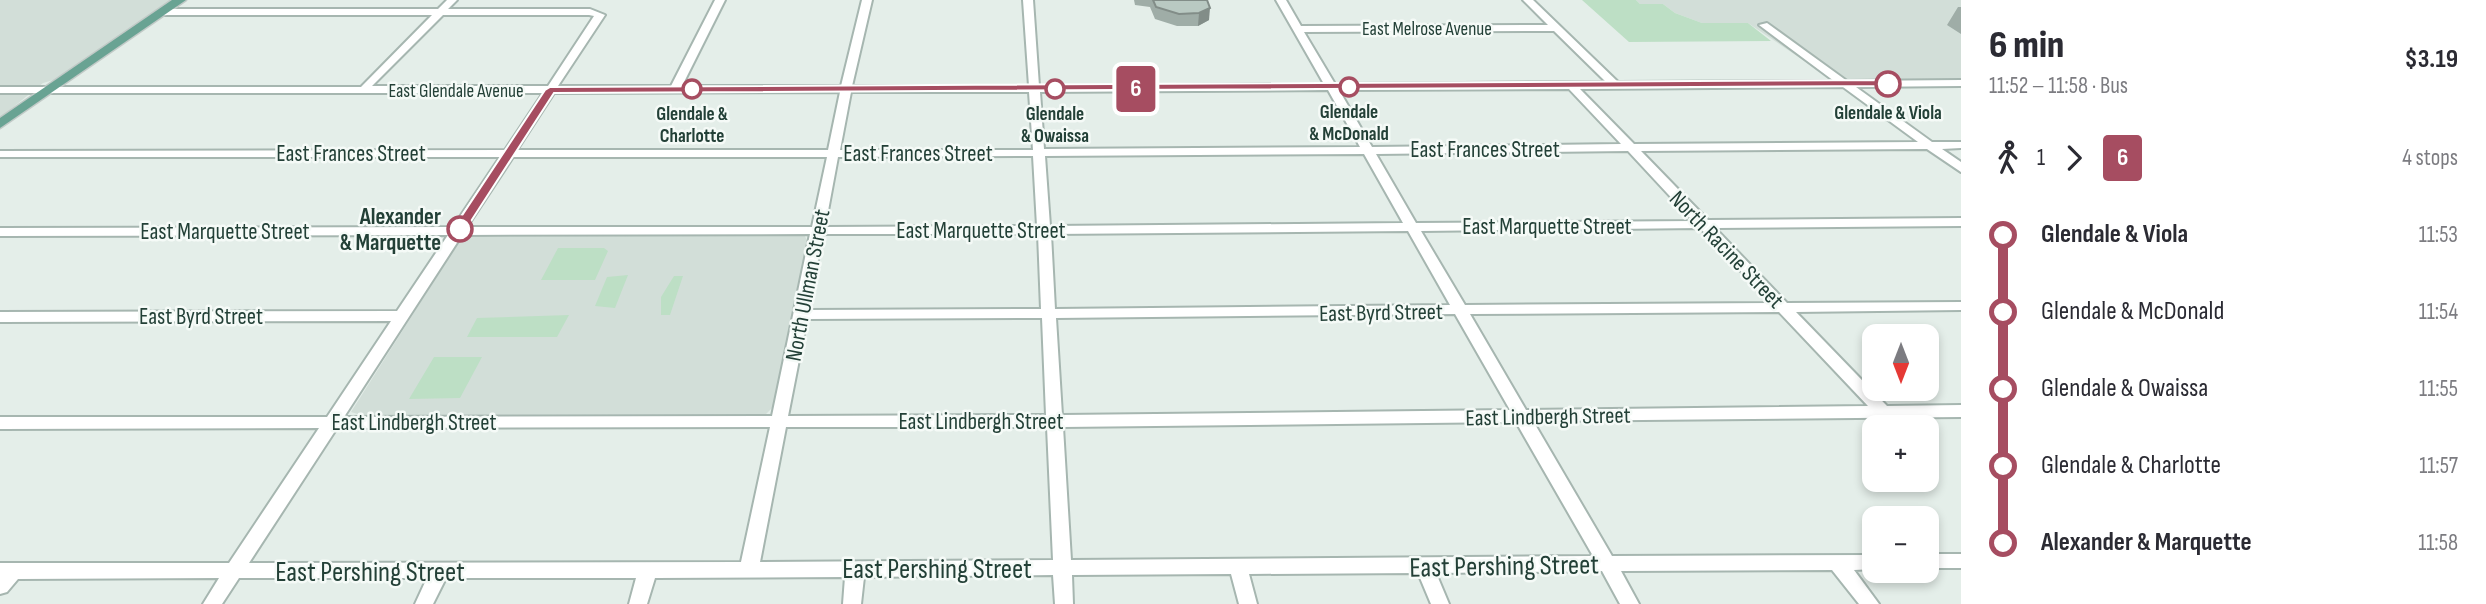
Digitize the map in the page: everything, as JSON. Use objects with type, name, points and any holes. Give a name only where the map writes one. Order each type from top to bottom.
[{"type":"main road","points":[[0,124],[180,0]]},
{"type":"street","points":[[363,90],[452,0]]},
{"type":"street","points":[[675,89],[720,0]]},
{"type":"street","name":"North Ullman Street","points":[[749,570],[846,89],[867,0]]},
{"type":"street","points":[[1028,0],[1032,89],[1044,230],[1064,604]]},
{"type":"street","points":[[1281,0],[1630,604]]},
{"type":"street","points":[[1528,0],[1615,85]]},
{"type":"street","points":[[162,12],[597,13],[598,18],[212,604]]},
{"type":"street","points":[[1764,25],[1961,168]]},
{"type":"street","name":"East Melrose Avenue","points":[[1297,29],[1556,27]]},
{"type":"street","name":"East Glendale Avenue","points":[[0,90],[1032,89],[1961,83]]},
{"type":"street","name":"North Racine Street","points":[[1572,86],[1883,412]]},
{"type":"street","name":"East Frances Street","points":[[0,154],[1037,153],[1961,145]]},
{"type":"street","name":"East Marquette Street","points":[[0,232],[1044,230],[1961,222]]},
{"type":"street","name":"East Byrd Street","points":[[800,315],[1961,306]]},
{"type":"street","name":"East Byrd Street","points":[[0,317],[403,316]]},
{"type":"street","name":"East Lindbergh Street","points":[[0,423],[1055,421],[1961,411]]},
{"type":"street","points":[[1939,561],[1961,561]]},
{"type":"street","points":[[1837,562],[1870,604]]},
{"type":"street","name":"East Pershing Street","points":[[6,571],[749,570],[1862,562]]},
{"type":"street","points":[[1238,566],[1248,604]]},
{"type":"street","points":[[1424,566],[1440,604]]},
{"type":"street","points":[[852,604],[855,568]]},
{"type":"street","points":[[638,604],[648,569]]},
{"type":"street","points":[[0,586],[6,571]]},
{"type":"street","points":[[424,604],[440,571]]},
{"type":"shaded area","points":[[0,0],[174,0],[57,79],[43,83],[0,118]]},
{"type":"shaded area","points":[[1636,0],[1961,0],[1961,80],[1831,79],[1748,23],[1702,23],[1675,13],[1663,4],[1640,4]]},
{"type":"shaded area","points":[[805,236],[807,241],[773,407],[766,414],[361,415],[351,412],[460,240],[465,237]]},
{"type":"green space","points":[[1582,0],[1636,0],[1640,4],[1663,4],[1675,13],[1702,23],[1748,23],[1771,41],[1629,42]]},
{"type":"green space","points":[[558,248],[604,248],[608,251],[595,280],[541,280]]},
{"type":"green space","points":[[628,275],[615,308],[595,306],[607,277]]},
{"type":"green space","points":[[674,276],[683,276],[670,315],[661,315],[661,297]]},
{"type":"green space","points":[[569,315],[557,337],[467,337],[477,318]]},
{"type":"green space","points":[[434,357],[482,357],[460,398],[409,399]]},
{"type":"building","points":[[1153,0],[1207,0],[1210,8],[1199,13],[1179,14],[1156,7]]},
{"type":"bus line","name":"6","points":[[460,229],[550,90],[1888,84]]},
{"type":"place","name":"Glendale & Viola","points":[[1888,84]]},
{"type":"place","name":"Glendale & McDonald","points":[[1349,87]]},
{"type":"place","name":"Glendale & Charlotte","points":[[692,89]]},
{"type":"place","name":"Glendale & Owaissa","points":[[1055,89]]},
{"type":"place","name":"Alexander & Marquette","points":[[460,229]]}]
